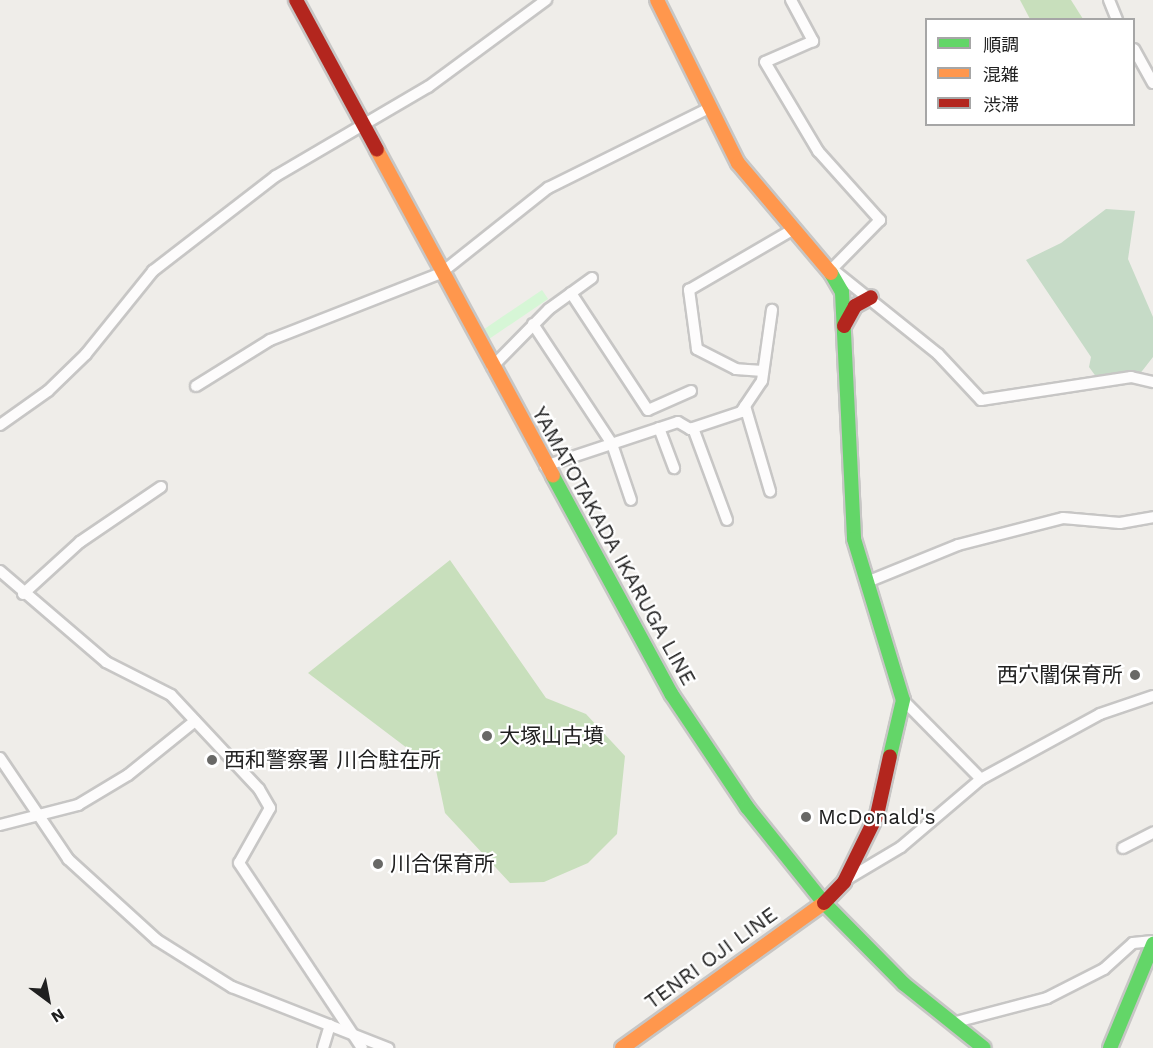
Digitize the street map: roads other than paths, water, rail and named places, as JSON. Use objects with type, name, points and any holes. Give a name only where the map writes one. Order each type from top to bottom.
[{"type":"main road","name":"YAMATOTAKADA IKARUGA LINE","points":[[296,0],[545,466],[672,695],[747,807],[824,903],[868,950],[984,1048]]},
{"type":"main road","points":[[657,0],[707,109],[750,181],[832,269],[842,292],[852,520],[867,582],[903,700]]},
{"type":"main road","points":[[844,326],[855,306],[871,297]]},
{"type":"main road","name":"TENRI OJI LINE","points":[[622,1048],[824,903],[844,882],[885,794],[903,700]]},
{"type":"main road","points":[[1110,1048],[1153,943]]},
{"type":"street","points":[[0,425],[48,391],[86,354],[153,271],[276,176],[363,126],[546,0]]},
{"type":"street","points":[[791,0],[813,41],[765,62],[818,151],[880,220],[832,269],[871,297],[938,354],[981,400],[1131,377],[1153,382]]},
{"type":"street","points":[[1109,0],[1116,18]]},
{"type":"street","points":[[1135,51],[1153,83]]},
{"type":"street","points":[[196,386],[270,340],[441,273],[548,188],[707,109]]},
{"type":"street","points":[[763,371],[736,369],[697,349],[689,290],[794,229]]},
{"type":"street","points":[[492,367],[533,324],[571,292],[592,278]]},
{"type":"street","points":[[571,292],[648,410],[691,391]]},
{"type":"street","points":[[545,466],[678,422],[693,428],[746,406],[763,371],[772,310]]},
{"type":"street","points":[[533,324],[612,444],[631,500]]},
{"type":"street","points":[[746,406],[770,491]]},
{"type":"street","points":[[659,428],[674,468]]},
{"type":"street","points":[[693,428],[727,520]]},
{"type":"street","points":[[23,594],[80,542],[161,487]]},
{"type":"street","points":[[867,582],[958,545],[1063,518],[1120,523],[1153,517]]},
{"type":"street","points":[[0,570],[23,594],[106,662],[171,695],[270,808],[239,863],[362,1048]]},
{"type":"street","points":[[844,882],[902,847],[981,779],[1100,714],[1151,699]]},
{"type":"street","points":[[903,700],[981,779]]},
{"type":"street","points":[[0,825],[78,805],[118,781],[195,721]]},
{"type":"street","points":[[0,758],[34,816],[68,859],[157,940],[232,987],[388,1048]]},
{"type":"street","points":[[1123,848],[1153,833]]},
{"type":"street","points":[[952,1023],[1047,998],[1104,969],[1133,943],[1153,943]]},
{"type":"street","points":[[323,1048],[330,1026]]},
{"type":"place","name":"西穴闇保育所","points":[[1135,675]]},
{"type":"place","name":"大塚山古墳","points":[[487,736]]},
{"type":"place","name":"西和警察署 川合駐在所","points":[[212,760]]},
{"type":"place","name":"McDonald's","points":[[806,817]]},
{"type":"place","name":"川合保育所","points":[[378,864]]}]
